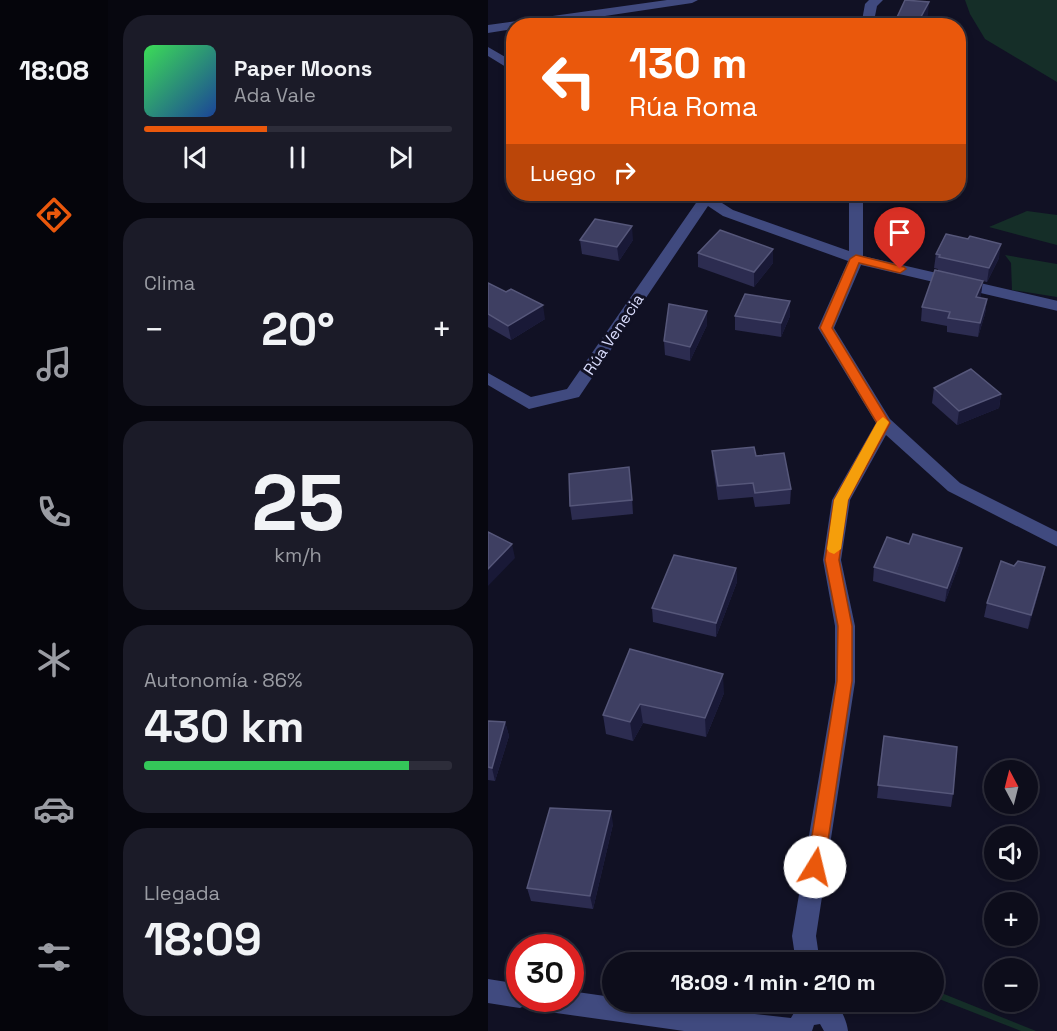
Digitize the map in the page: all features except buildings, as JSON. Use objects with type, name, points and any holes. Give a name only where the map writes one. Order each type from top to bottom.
[{"type":"street","points":[[561,18],[692,0]]},
{"type":"street","points":[[869,18],[871,4],[877,0]]},
{"type":"street","points":[[488,28],[506,26]]},
{"type":"street","points":[[488,51],[506,63]]},
{"type":"street","name":"Rúa Venecia","points":[[488,378],[529,403],[574,393],[699,201]]},
{"type":"street","points":[[710,201],[728,213],[856,259],[1058,306]]},
{"type":"street","points":[[856,201],[856,259],[826,328],[884,423],[954,487],[1058,540]]},
{"type":"street","points":[[806,952],[804,936],[845,681],[845,626],[832,560],[841,500],[884,423]]},
{"type":"street","points":[[488,992],[506,994]]},
{"type":"street","points":[[584,1005],[683,1019],[800,1031],[802,1020],[810,1012]]},
{"type":"street","points":[[825,1012],[835,1024],[836,1031]]},
{"type":"green space","points":[[965,0],[1057,0],[1057,82],[985,39],[970,14]]},
{"type":"green space","points":[[1027,211],[1057,215],[1057,245],[989,227]]},
{"type":"green space","points":[[1005,255],[1057,264],[1057,297],[1012,290],[1011,263]]},
{"type":"green space","points":[[944,994],[1036,1031],[1021,1031],[944,1001]]},
{"type":"slow traffic","points":[[834,549],[841,500],[883,422]]},
{"type":"route","points":[[815,867],[845,681],[845,626],[832,560],[841,500],[884,423],[826,328],[856,259],[900,269]]}]
